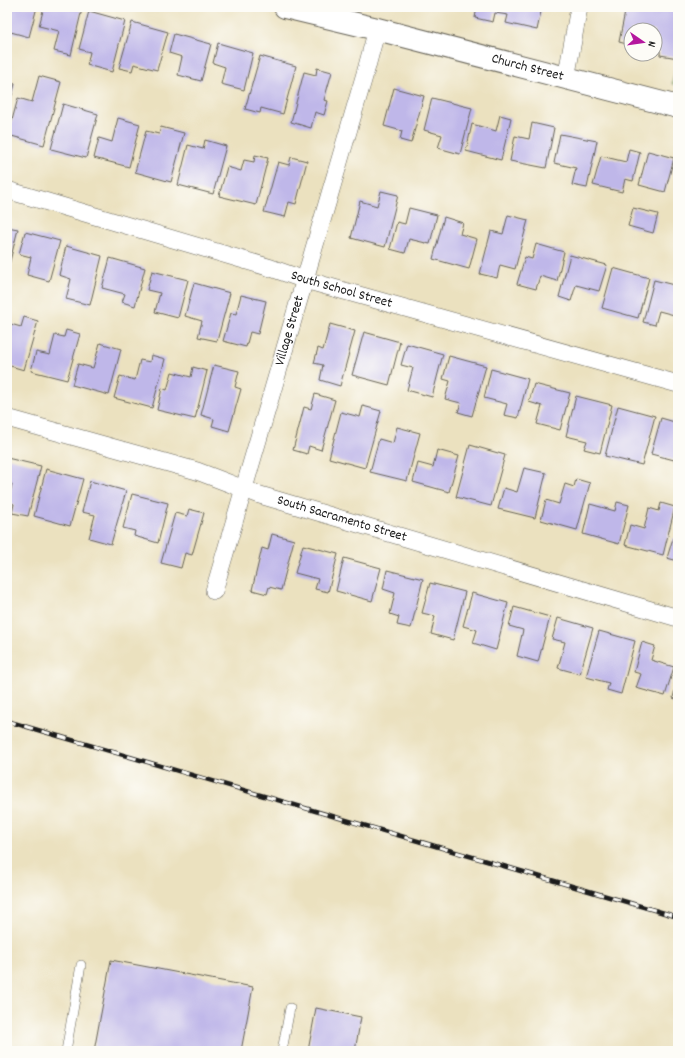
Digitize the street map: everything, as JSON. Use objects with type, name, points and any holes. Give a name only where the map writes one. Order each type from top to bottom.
[{"type":"street","name":"Church Street","points":[[285,7],[377,29],[678,107]]},
{"type":"street","points":[[566,79],[579,7]]},
{"type":"street","name":"Village Street","points":[[214,591],[377,29]]},
{"type":"street","name":"South School Street","points":[[7,190],[271,268],[305,280],[678,384]]},
{"type":"street","name":"South Sacramento Street","points":[[7,418],[197,471],[260,495],[678,618]]},
{"type":"lane","points":[[66,1051],[81,965]]},
{"type":"lane","points":[[282,1051],[290,1008]]},
{"type":"green space","points":[[676,63],[678,63],[678,85],[672,84]]},
{"type":"building","points":[[7,7],[37,7],[29,37],[7,31]]},
{"type":"building","points":[[44,7],[75,7],[82,9],[71,55],[54,51],[59,31],[39,26]]},
{"type":"building","points":[[477,7],[542,7],[537,30],[506,23],[508,15],[495,13],[493,22],[475,18]]},
{"type":"building","points":[[626,7],[657,7],[678,11],[678,58],[663,56],[663,22],[623,22]]},
{"type":"building","points":[[89,11],[125,21],[112,72],[87,65],[90,52],[79,49]]},
{"type":"building","points":[[132,22],[168,32],[157,70],[134,64],[132,71],[119,68]]},
{"type":"building","points":[[623,22],[623,43],[619,42]]},
{"type":"building","points":[[174,34],[211,44],[201,81],[178,75],[182,57],[169,53]]},
{"type":"building","points":[[218,43],[253,53],[244,90],[221,84],[225,67],[213,63]]},
{"type":"building","points":[[260,56],[296,66],[283,114],[261,108],[260,113],[245,109]]},
{"type":"building","points":[[317,68],[332,72],[324,100],[328,101],[324,115],[315,112],[311,128],[291,122],[304,72],[316,75]]},
{"type":"building","points":[[39,76],[61,82],[44,145],[8,135],[18,98],[32,102]]},
{"type":"building","points":[[7,82],[15,84],[7,113]]},
{"type":"building","points":[[394,88],[424,96],[411,143],[400,140],[402,131],[384,126]]},
{"type":"building","points":[[432,98],[472,108],[460,154],[438,148],[442,135],[424,130]]},
{"type":"building","points":[[63,104],[98,114],[86,158],[51,149]]},
{"type":"building","points":[[500,115],[511,118],[501,160],[466,151],[472,124],[496,131]]},
{"type":"building","points":[[118,118],[140,124],[129,167],[94,158],[99,138],[112,142]]},
{"type":"building","points":[[532,123],[554,128],[546,168],[510,161],[515,136],[529,139]]},
{"type":"building","points":[[161,127],[184,133],[171,182],[135,172],[146,131],[159,134]]},
{"type":"building","points":[[560,134],[597,141],[587,188],[572,185],[576,168],[554,163]]},
{"type":"building","points":[[205,140],[226,146],[213,194],[178,185],[188,145],[203,149]]},
{"type":"building","points":[[629,149],[640,152],[633,181],[625,179],[622,192],[593,185],[601,156],[626,162]]},
{"type":"building","points":[[648,151],[674,158],[665,192],[639,185]]},
{"type":"building","points":[[255,155],[268,158],[256,205],[219,196],[227,167],[241,171],[244,160],[254,162]]},
{"type":"building","points":[[291,157],[307,161],[296,204],[289,202],[285,217],[264,212],[278,162],[289,165]]},
{"type":"building","points":[[381,191],[398,195],[385,247],[351,238],[360,201],[377,206]]},
{"type":"building","points":[[409,208],[437,215],[430,244],[409,239],[405,253],[390,249],[397,222],[405,224]]},
{"type":"building","points":[[633,208],[658,214],[653,233],[628,226]]},
{"type":"building","points":[[508,215],[528,220],[515,269],[500,265],[497,278],[480,274],[491,231],[503,234]]},
{"type":"building","points":[[444,217],[463,223],[460,234],[477,239],[469,269],[433,259]]},
{"type":"building","points":[[7,227],[18,229],[8,269],[7,269]]},
{"type":"building","points":[[25,232],[60,241],[49,281],[27,275],[31,257],[19,254]]},
{"type":"building","points":[[536,244],[564,252],[557,281],[540,276],[536,289],[517,284],[525,257],[532,259]]},
{"type":"building","points":[[66,246],[102,256],[90,305],[66,299],[71,279],[59,275]]},
{"type":"building","points":[[570,255],[607,265],[599,291],[576,285],[571,301],[559,297]]},
{"type":"building","points":[[110,258],[145,268],[135,306],[122,302],[125,294],[102,288]]},
{"type":"building","points":[[613,268],[649,278],[638,318],[602,308]]},
{"type":"building","points":[[152,271],[188,280],[178,318],[155,312],[160,293],[147,290]]},
{"type":"building","points":[[654,280],[678,286],[678,316],[659,311],[655,325],[643,322]]},
{"type":"building","points":[[194,283],[230,293],[217,341],[198,337],[202,321],[185,316]]},
{"type":"building","points":[[241,295],[266,301],[258,334],[250,332],[246,347],[223,341],[231,313],[236,314]]},
{"type":"building","points":[[24,317],[38,321],[24,370],[7,365],[7,323],[21,327]]},
{"type":"building","points":[[330,324],[355,331],[340,386],[320,380],[323,365],[314,363],[318,348],[323,350]]},
{"type":"building","points":[[66,330],[80,334],[67,380],[31,371],[36,352],[50,355],[55,335],[64,337]]},
{"type":"building","points":[[364,332],[400,342],[389,385],[352,375]]},
{"type":"building","points":[[100,343],[121,349],[109,395],[72,385],[78,364],[93,368]]},
{"type":"building","points":[[407,344],[443,354],[432,397],[407,390],[413,368],[401,365]]},
{"type":"building","points":[[151,355],[165,359],[152,408],[114,398],[120,376],[135,380],[140,360],[150,362]]},
{"type":"building","points":[[449,356],[486,366],[472,416],[458,412],[461,403],[445,399],[450,381],[443,379]]},
{"type":"building","points":[[214,365],[239,371],[235,387],[241,389],[229,431],[212,426],[214,419],[201,415]]},
{"type":"building","points":[[193,367],[207,371],[195,419],[157,410],[162,388],[167,390],[172,372],[191,377]]},
{"type":"building","points":[[491,369],[528,379],[518,418],[504,415],[507,404],[484,398]]},
{"type":"building","points":[[534,384],[570,393],[560,430],[537,424],[542,406],[529,402]]},
{"type":"building","points":[[315,394],[335,400],[321,450],[309,446],[307,454],[293,450],[304,407],[311,409]]},
{"type":"building","points":[[576,396],[612,405],[600,453],[584,449],[587,441],[566,436]]},
{"type":"building","points":[[363,406],[381,411],[365,468],[329,458],[341,412],[360,417]]},
{"type":"building","points":[[618,406],[655,416],[642,465],[605,456]]},
{"type":"building","points":[[661,418],[678,423],[678,461],[651,454]]},
{"type":"building","points":[[397,427],[420,433],[407,481],[370,472],[379,439],[393,443]]},
{"type":"building","points":[[470,445],[505,455],[491,506],[456,497]]},
{"type":"building","points":[[437,450],[459,456],[449,492],[413,482],[418,463],[433,467]]},
{"type":"building","points":[[7,458],[41,466],[28,516],[12,513],[14,504],[8,502],[12,484],[7,482]]},
{"type":"building","points":[[524,468],[546,473],[535,518],[498,509],[504,488],[517,492]]},
{"type":"building","points":[[46,469],[83,479],[70,526],[34,516]]},
{"type":"building","points":[[576,479],[590,483],[577,530],[541,520],[546,500],[559,504],[565,484],[574,487]]},
{"type":"building","points":[[90,481],[126,491],[111,544],[89,538],[95,515],[82,512]]},
{"type":"building","points":[[132,494],[168,503],[158,543],[134,536],[135,531],[123,528]]},
{"type":"building","points":[[617,502],[629,505],[619,544],[583,534],[590,504],[615,511]]},
{"type":"building","points":[[661,503],[675,507],[663,555],[625,545],[630,525],[644,529],[649,508],[659,511]]},
{"type":"building","points":[[189,509],[204,513],[192,555],[185,553],[181,568],[161,563],[175,513],[187,516]]},
{"type":"building","points":[[272,534],[294,540],[281,590],[269,587],[267,594],[252,590],[262,548],[268,550]]},
{"type":"building","points":[[673,538],[678,539],[678,561],[667,558]]},
{"type":"building","points":[[303,545],[338,554],[328,592],[315,589],[318,579],[295,573]]},
{"type":"building","points":[[344,558],[381,568],[372,601],[336,591]]},
{"type":"building","points":[[387,570],[423,579],[411,628],[397,625],[399,617],[390,614],[395,593],[383,589]]},
{"type":"building","points":[[430,583],[465,592],[453,640],[431,634],[435,616],[422,613]]},
{"type":"building","points":[[472,593],[508,603],[496,650],[473,643],[477,630],[463,626]]},
{"type":"building","points":[[514,607],[550,617],[538,662],[517,656],[523,630],[509,626]]},
{"type":"building","points":[[558,618],[593,628],[580,674],[558,668],[565,642],[552,639]]},
{"type":"building","points":[[599,631],[635,641],[621,694],[607,690],[609,683],[586,677]]},
{"type":"building","points":[[642,642],[655,646],[651,660],[674,667],[665,696],[636,688],[641,674],[634,672]]},
{"type":"building","points":[[678,681],[678,700],[673,698]]},
{"type":"building","points":[[111,960],[253,987],[241,1051],[94,1051]]},
{"type":"building","points":[[316,1008],[361,1017],[355,1051],[308,1051]]},
{"type":"railway","points":[[7,721],[678,917]]}]
